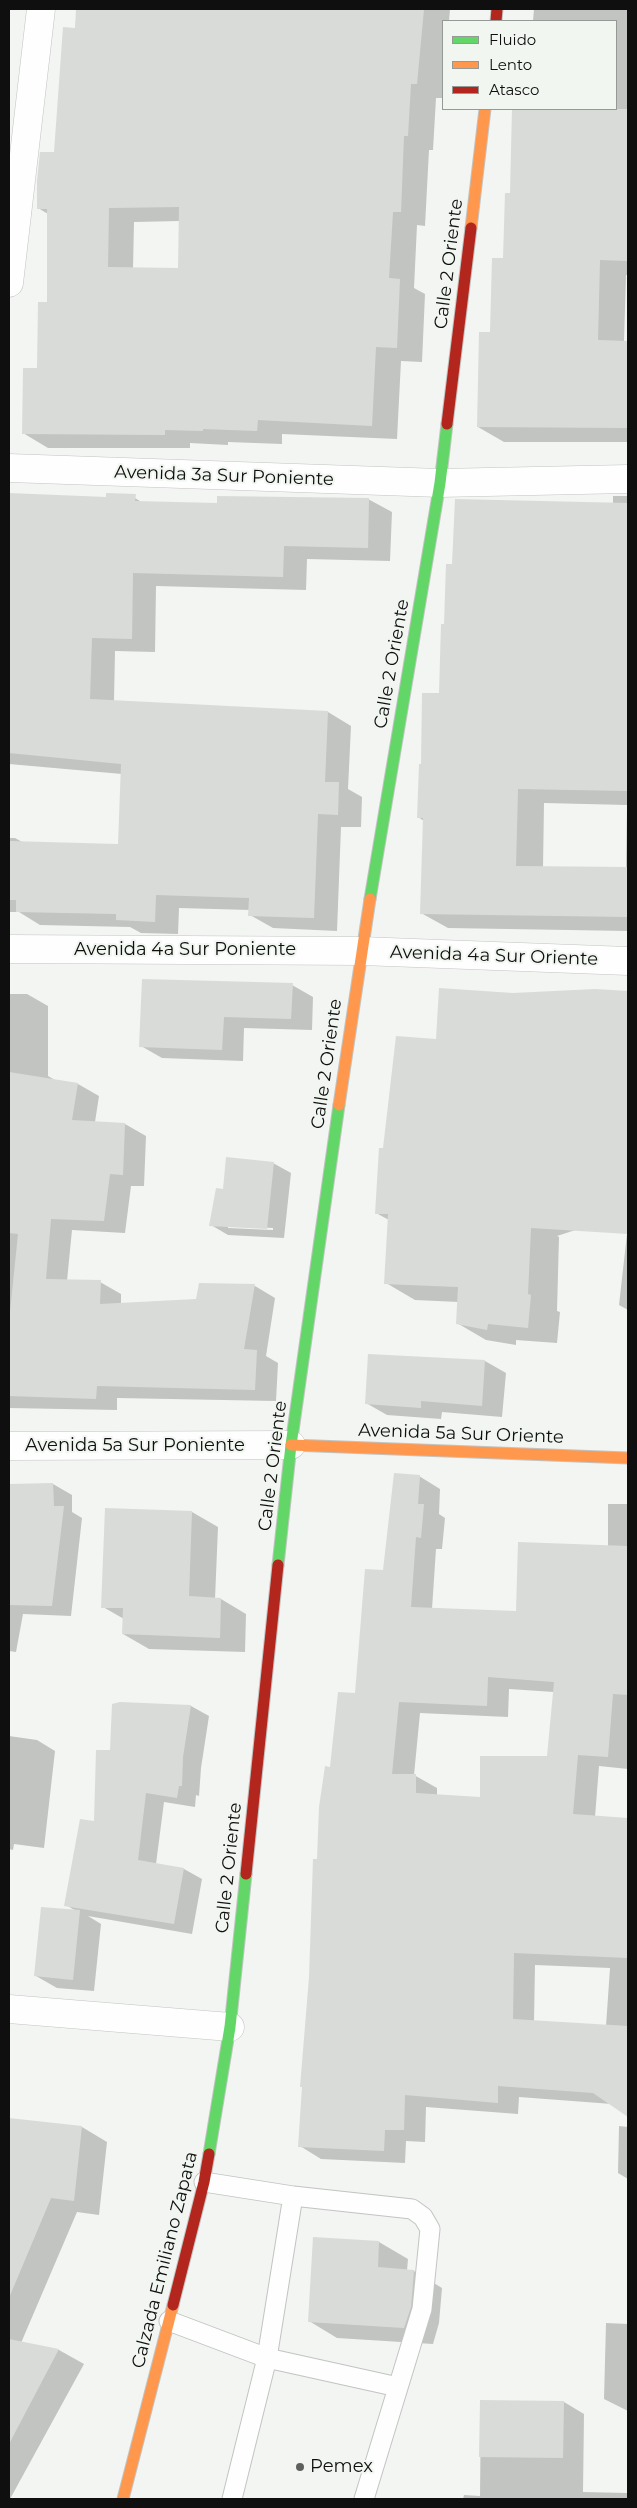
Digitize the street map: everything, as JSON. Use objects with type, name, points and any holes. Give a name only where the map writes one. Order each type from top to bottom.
[{"type":"main road","name":"Calle 2 Oriente","points":[[230,2027],[292,1445],[361,951],[440,483],[485,110]]},
{"type":"main road","name":"Avenida 5a Sur Oriente","points":[[292,1445],[628,1458]]},
{"type":"main road","name":"Calzada Emiliano Zapata","points":[[123,2499],[204,2182],[230,2027]]},
{"type":"street","points":[[9,283],[41,9]]},
{"type":"street","name":"Avenida 3a Sur Poniente","points":[[9,468],[440,483],[628,479]]},
{"type":"street","name":"Avenida 4a Sur Poniente","points":[[9,949],[361,951]]},
{"type":"street","name":"Avenida 4a Sur Oriente","points":[[361,951],[628,961]]},
{"type":"street","name":"Avenida 5a Sur Poniente","points":[[9,1446],[292,1445]]},
{"type":"street","points":[[9,2009],[230,2027]]},
{"type":"lane","points":[[204,2182],[293,2196],[412,2209],[423,2217],[430,2229],[422,2309],[364,2499]]},
{"type":"lane","points":[[232,2499],[267,2358],[293,2196]]},
{"type":"lane","points":[[169,2321],[267,2358],[398,2387]]},
{"type":"building","points":[[76,9],[424,9],[417,84],[411,84],[408,136],[404,136],[401,212],[393,212],[389,278],[400,279],[397,348],[376,347],[372,426],[258,420],[257,431],[165,430],[165,435],[22,434],[23,368],[37,368],[38,302],[47,302],[47,209],[37,209],[40,152],[54,152],[63,27],[75,28]],"holes":[[[179,207],[178,268],[108,267],[109,208]]]},
{"type":"building","points":[[628,109],[628,261],[600,260],[598,340],[628,341],[628,428],[477,427],[479,332],[490,332],[492,258],[503,258],[505,193],[510,193],[512,110]]},
{"type":"building","points":[[9,493],[106,497],[106,493],[136,494],[135,501],[217,503],[217,496],[369,498],[368,548],[284,546],[283,577],[133,573],[132,639],[92,638],[90,699],[328,711],[325,782],[339,782],[338,815],[318,814],[314,918],[248,916],[249,898],[156,895],[155,922],[116,920],[116,914],[16,912],[16,900],[9,900],[9,841],[118,844],[121,764],[9,753]]},
{"type":"building","points":[[455,499],[628,503],[628,791],[518,789],[516,866],[628,867],[628,917],[420,914],[423,818],[417,818],[419,764],[421,764],[422,693],[439,693],[441,624],[444,624],[446,564],[452,564]]},
{"type":"building","points":[[142,979],[293,983],[291,1019],[224,1017],[222,1050],[139,1047]]},
{"type":"building","points":[[439,988],[513,993],[595,989],[628,991],[628,1234],[531,1228],[528,1294],[531,1295],[528,1328],[488,1324],[487,1330],[456,1324],[458,1287],[384,1284],[388,1214],[375,1214],[379,1148],[383,1148],[396,1036],[436,1039]]},
{"type":"building","points":[[9,1072],[78,1083],[72,1120],[125,1123],[123,1175],[110,1174],[104,1221],[51,1219],[46,1279],[101,1280],[100,1304],[196,1299],[199,1283],[255,1284],[244,1349],[257,1350],[255,1390],[97,1386],[96,1399],[9,1396],[10,1312],[18,1234],[9,1233]]},
{"type":"building","points":[[226,1157],[274,1162],[267,1229],[209,1226],[216,1188],[223,1189]]},
{"type":"building","points":[[368,1354],[485,1360],[482,1406],[421,1401],[421,1408],[365,1404]]},
{"type":"building","points":[[394,1473],[420,1475],[418,1504],[424,1504],[421,1538],[416,1537],[411,1607],[516,1611],[518,1542],[628,1546],[628,1695],[613,1694],[608,1757],[578,1755],[573,1814],[628,1818],[628,1958],[514,1953],[513,2019],[628,2026],[628,2117],[593,2093],[498,2086],[498,2103],[405,2095],[404,2130],[385,2130],[384,2151],[298,2147],[302,2087],[300,2087],[309,1977],[313,1859],[317,1859],[319,1807],[325,1766],[330,1767],[338,1692],[355,1693],[365,1569],[383,1570]],"holes":[[[488,1677],[554,1682],[547,1756],[480,1756],[480,1797],[416,1793],[416,1774],[392,1774],[399,1702],[487,1706]]]},
{"type":"building","points":[[53,1483],[54,1506],[64,1506],[52,1606],[9,1605],[9,1484]]},
{"type":"building","points":[[105,1508],[192,1511],[189,1596],[221,1598],[220,1638],[122,1634],[123,1608],[101,1608]]},
{"type":"building","points":[[120,1702],[191,1705],[183,1757],[182,1786],[179,1786],[177,1798],[146,1793],[138,1860],[184,1868],[174,1924],[64,1906],[80,1819],[94,1821],[96,1750],[110,1750],[112,1704]]},
{"type":"building","points":[[41,1907],[80,1910],[73,1980],[34,1976]]},
{"type":"building","points":[[9,2118],[82,2126],[74,2201],[51,2198],[9,2298]]},
{"type":"building","points":[[313,2237],[379,2241],[378,2267],[414,2270],[411,2307],[404,2328],[308,2322]]},
{"type":"building","points":[[9,2339],[59,2349],[9,2444]]},
{"type":"building","points":[[480,2400],[564,2401],[563,2458],[479,2457]]},
{"type":"traffic: fast","points":[[370,899],[440,483],[447,424]]},
{"type":"traffic: fast","points":[[278,1565],[291,1445],[339,1105]]},
{"type":"traffic: fast","points":[[209,2154],[230,2027],[246,1874]]},
{"type":"traffic: slow","points":[[471,228],[485,110]]},
{"type":"traffic: slow","points":[[339,1105],[370,899]]},
{"type":"traffic: slow","points":[[291,1445],[628,1458]]},
{"type":"traffic: slow","points":[[123,2499],[173,2305]]},
{"type":"traffic: jam","points":[[496,20],[497,9]]},
{"type":"traffic: jam","points":[[447,424],[471,228]]},
{"type":"traffic: jam","points":[[246,1874],[278,1565]]},
{"type":"traffic: jam","points":[[173,2305],[204,2182],[209,2154]]},
{"type":"place","name":"Pemex","points":[[300,2467]]}]
